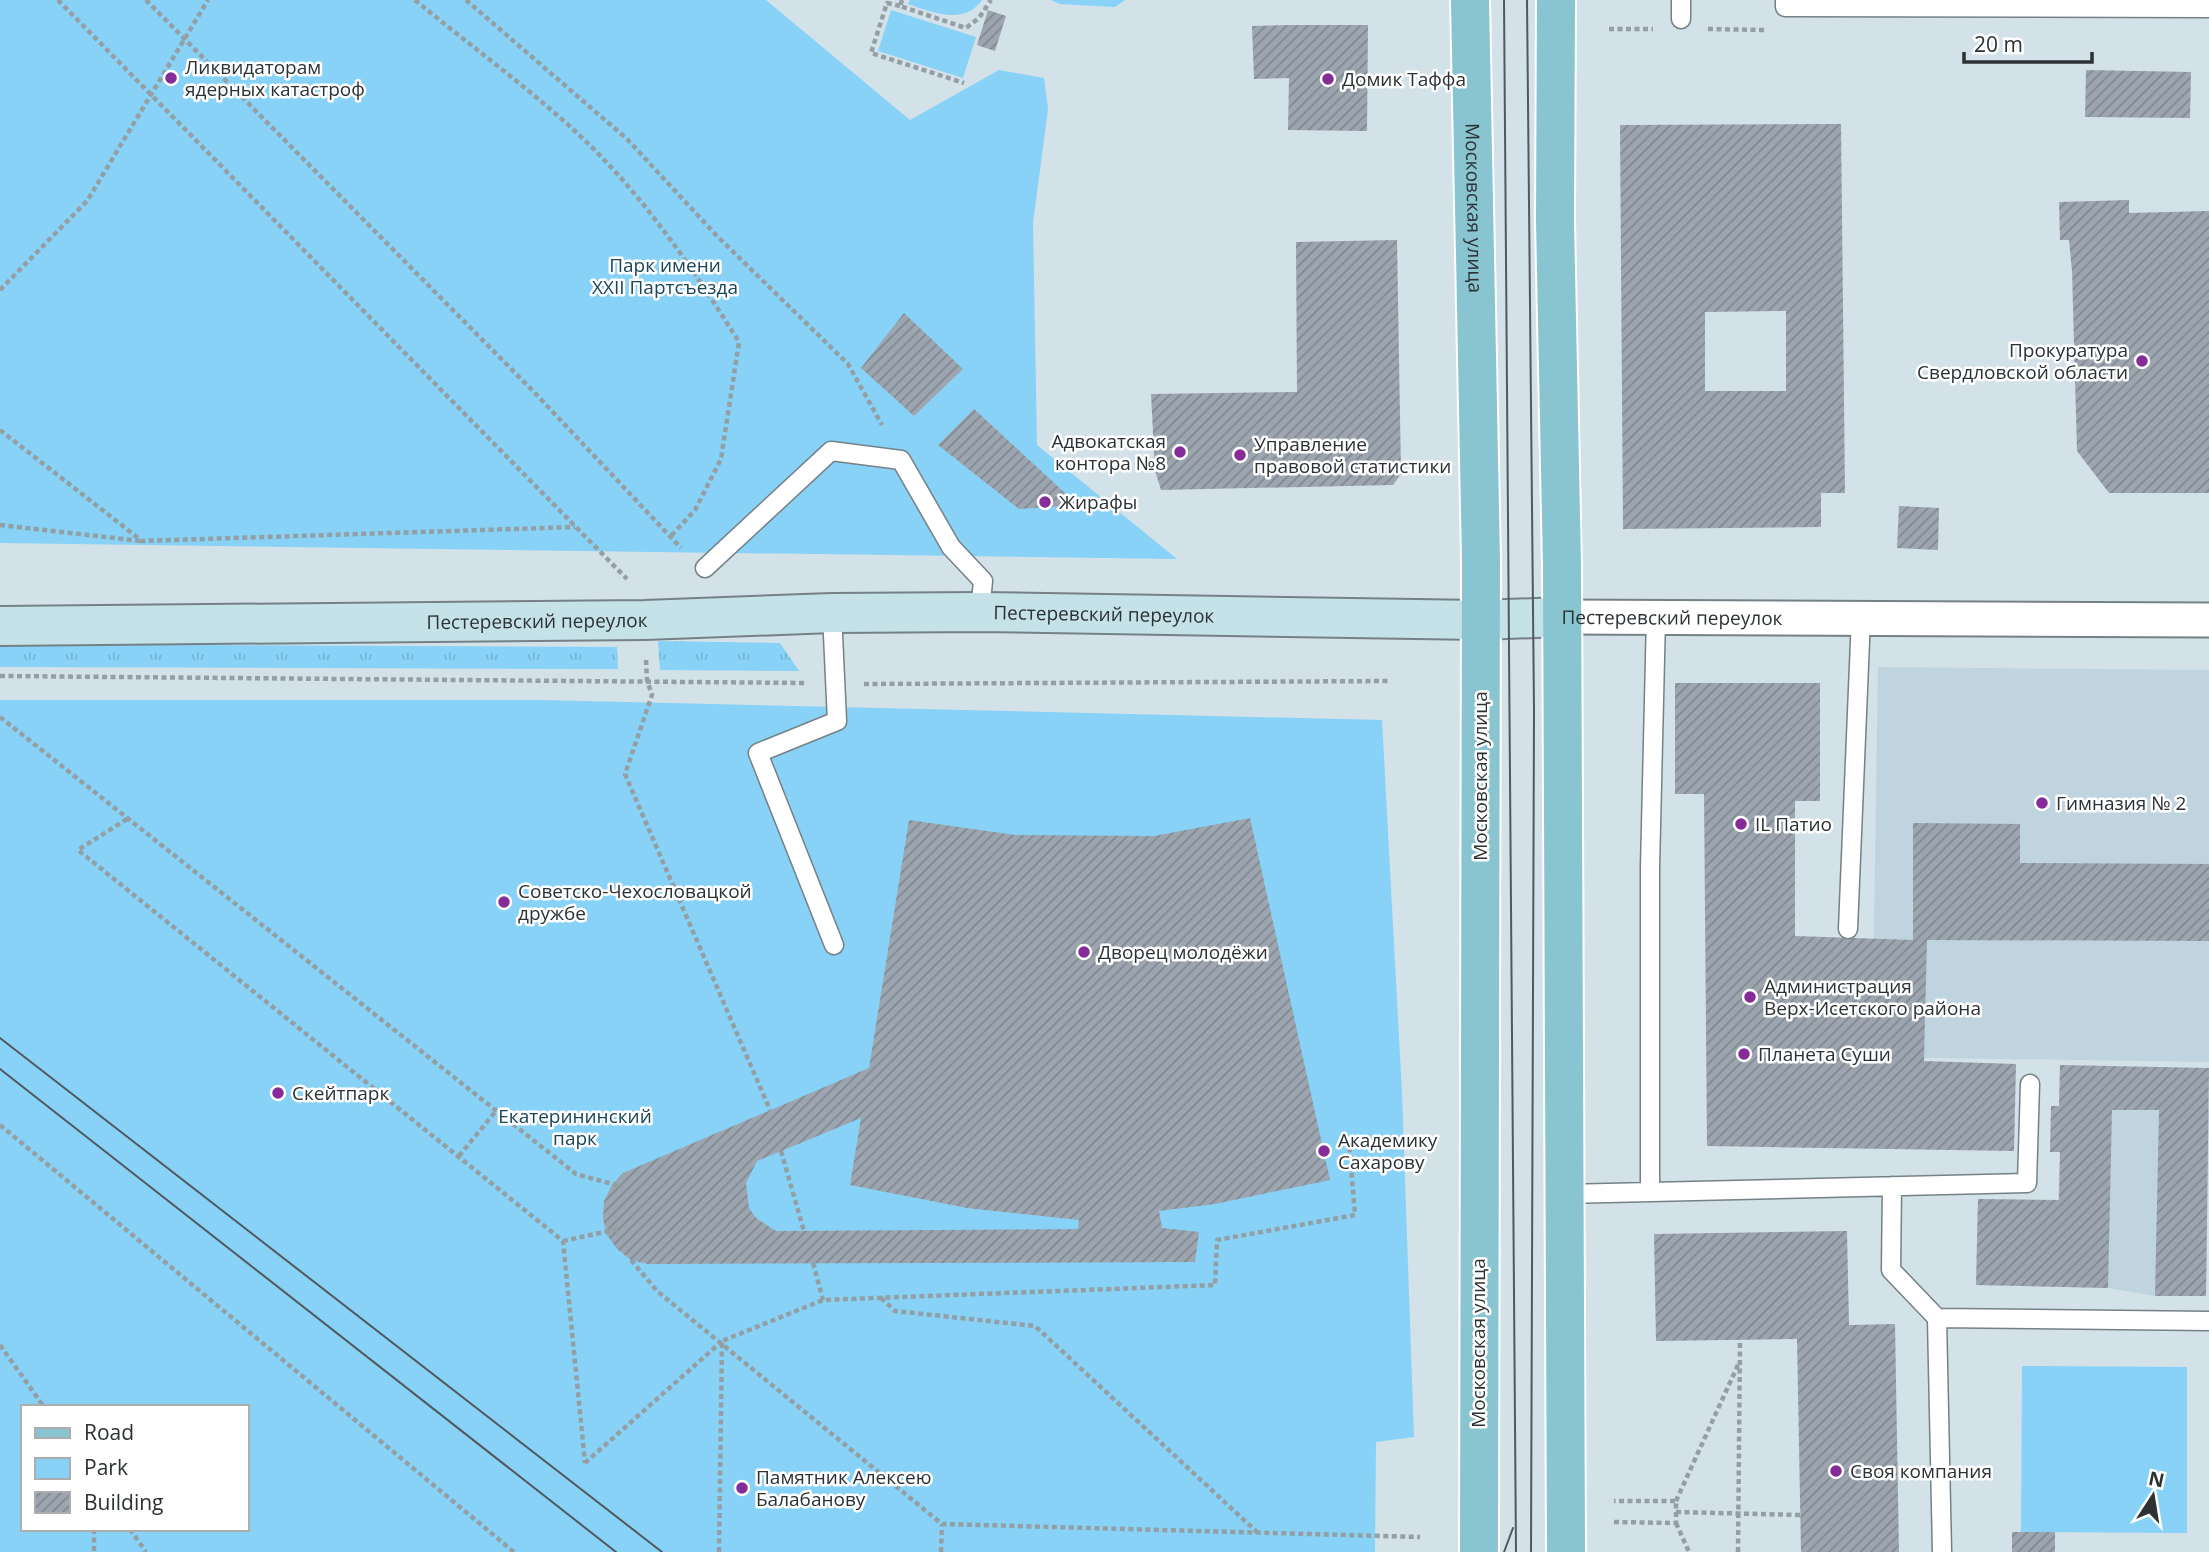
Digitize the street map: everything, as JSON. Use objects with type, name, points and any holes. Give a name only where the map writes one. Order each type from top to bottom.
[{"type":"main road","name":"Московская улица","points":[[1470,0],[1480,620],[1479,1552]]},
{"type":"main road","points":[[1556,0],[1555,221],[1562,617],[1566,1552]]},
{"type":"main road","name":"Пестеревский переулок","points":[[0,626],[645,620],[832,613],[980,612],[1480,620],[1562,617]]},
{"type":"street","name":"Пестеревский переулок","points":[[1562,617],[1861,617],[1891,621],[2209,620]]},
{"type":"lane","points":[[1681,0],[1681,19]]},
{"type":"lane","points":[[1785,0],[1785,7],[2209,8]]},
{"type":"lane","points":[[705,568],[831,451],[901,460],[951,547],[983,581],[980,612]]},
{"type":"lane","points":[[832,613],[833,684],[837,721],[758,753],[834,945]]},
{"type":"lane","points":[[1650,1190],[1650,868],[1656,616]]},
{"type":"lane","points":[[1848,929],[1861,617]]},
{"type":"lane","points":[[1565,1194],[2028,1183],[2030,1083]]},
{"type":"lane","points":[[1892,1186],[1891,1270],[1937,1318],[1942,1552]]},
{"type":"lane","points":[[1937,1318],[2209,1321]]},
{"type":"path","points":[[58,0],[630,582]]},
{"type":"path","points":[[146,0],[534,392],[670,537],[705,568]]},
{"type":"path","points":[[0,290],[87,201],[208,0]]},
{"type":"path","points":[[415,0],[576,132],[615,173],[692,267],[739,342],[721,459],[695,510],[670,537]]},
{"type":"path","points":[[466,0],[627,139],[716,235],[848,364],[901,460]]},
{"type":"path","points":[[964,83],[871,53],[887,3],[901,3],[966,27],[979,18],[991,0]]},
{"type":"path","points":[[0,430],[142,541]]},
{"type":"path","points":[[0,525],[142,541],[575,527]]},
{"type":"path","points":[[0,676],[833,684],[1388,681]]},
{"type":"path","points":[[652,695],[625,774],[770,1110]]},
{"type":"path","points":[[0,718],[576,1174],[623,1187]]},
{"type":"path","points":[[127,819],[78,850],[563,1241],[584,1463],[722,1341],[823,1300],[1215,1285],[1217,1240],[1355,1215],[1349,1142],[1438,1140]]},
{"type":"path","points":[[459,1156],[496,1111]]},
{"type":"path","points":[[0,1125],[514,1552]]},
{"type":"path","points":[[781,1151],[804,1231]]},
{"type":"path","points":[[563,1241],[618,1229]]},
{"type":"path","points":[[631,1260],[657,1291],[722,1341],[942,1524],[1420,1538]]},
{"type":"path","points":[[813,1263],[823,1300]]},
{"type":"path","points":[[880,1298],[895,1311],[1035,1326],[1258,1533]]},
{"type":"path","points":[[1738,1552],[1740,1340]]},
{"type":"path","points":[[719,1552],[722,1341]]},
{"type":"path","points":[[0,1345],[43,1405]]},
{"type":"path","points":[[1689,1552],[1676,1522],[1676,1502],[1740,1361]]},
{"type":"path","points":[[1614,1501],[1676,1502]]},
{"type":"path","points":[[1676,1512],[1800,1515]]},
{"type":"path","points":[[1614,1522],[1676,1522]]},
{"type":"path","points":[[941,1552],[942,1524]]},
{"type":"path","points":[[94,1531],[94,1552]]},
{"type":"path","points":[[131,1531],[146,1552]]},
{"type":"shaded area","name":"Гимназия № 2","points":[[1878,667],[2209,670],[2209,1062],[1872,1057]]},
{"type":"shaded area","points":[[2112,1110],[2209,1111],[2206,1296],[2155,1296],[2108,1288],[1976,1285],[1978,1199],[2058,1200],[2060,1152]]},
{"type":"green space","name":"Парк имени XXII Партсъезда","points":[[0,0],[766,0],[910,120],[999,70],[1044,78],[1048,109],[1033,223],[1037,445],[1177,559],[0,543]]},
{"type":"green space","points":[[910,0],[982,0],[966,13],[947,15],[908,4]]},
{"type":"green space","points":[[1051,0],[1125,0],[1115,7],[1060,4]]},
{"type":"green space","points":[[891,10],[976,37],[963,78],[878,51]]},
{"type":"green space","points":[[658,641],[780,643],[799,671],[660,670]]},
{"type":"green space","points":[[0,644],[617,647],[618,669],[0,667]]},
{"type":"green space","name":"Екатерининский парк","points":[[0,700],[541,700],[1382,720],[1402,1093],[1414,1437],[1376,1442],[1375,1552],[0,1552]]},
{"type":"green space","points":[[2022,1366],[2187,1367],[2187,1533],[2021,1532]]},
{"type":"building","points":[[988,10],[1006,16],[995,51],[977,45]]},
{"type":"building","name":"Домик Таффа","points":[[1368,25],[1367,131],[1288,130],[1289,78],[1254,79],[1252,26]]},
{"type":"building","points":[[2086,70],[2191,72],[2190,118],[2085,117]]},
{"type":"building","points":[[1841,124],[1845,493],[1821,493],[1821,527],[1623,529],[1620,125]],"holes":[[[1786,311],[1786,391],[1705,391],[1705,312]]]},
{"type":"building","name":"Прокуратура Свердловской области","points":[[2129,200],[2129,213],[2209,211],[2209,493],[2109,493],[2077,451],[2072,271],[2069,240],[2060,240],[2059,202]]},
{"type":"building","points":[[1397,240],[1401,474],[1393,485],[1161,490],[1155,471],[1151,394],[1297,392],[1296,242]]},
{"type":"building","points":[[904,313],[963,369],[914,416],[861,368]]},
{"type":"building","points":[[974,409],[1078,505],[1019,509],[938,445]]},
{"type":"building","points":[[1899,506],[1939,508],[1938,550],[1897,548]]},
{"type":"building","points":[[1675,683],[1820,683],[1820,801],[1795,801],[1795,936],[1913,940],[1913,823],[2020,824],[2020,863],[2209,864],[2209,941],[1927,940],[1924,1061],[2016,1064],[2014,1151],[1707,1146],[1704,794],[1675,794]]},
{"type":"building","name":"Дворец молодёжи","points":[[1250,818],[1330,1180],[1215,1204],[1159,1211],[1162,1228],[1199,1232],[1195,1262],[648,1264],[631,1260],[617,1249],[607,1235],[603,1219],[604,1201],[612,1185],[623,1173],[869,1068],[909,820],[1015,835],[1154,836]],"holes":[[[861,1118],[850,1185],[967,1208],[1079,1220],[1078,1229],[776,1231],[756,1218],[749,1208],[746,1183],[757,1161]]]},
{"type":"building","points":[[2060,1065],[2209,1068],[2206,1296],[2155,1296],[2159,1110],[2112,1110],[2108,1288],[1976,1285],[1978,1199],[2059,1200],[2060,1152],[2050,1152],[2051,1106],[2059,1106]]},
{"type":"building","points":[[1847,1231],[1849,1325],[1895,1324],[1899,1552],[1801,1552],[1797,1339],[1656,1341],[1654,1234]]},
{"type":"building","points":[[2012,1532],[2055,1532],[2055,1552],[2012,1552]]},
{"type":"tram line","points":[[1504,0],[1516,1552]]},
{"type":"tram line","points":[[1527,0],[1534,711],[1531,1552]]},
{"type":"tram line","points":[[0,1038],[662,1552]]},
{"type":"tram line","points":[[0,1069],[616,1552]]},
{"type":"tram line","points":[[1504,1552],[1513,1528]]},
{"type":"place","name":"Ликвидаторам ядерных катастроф","points":[[171,78]]},
{"type":"place","name":"Домик Таффа","points":[[1328,79]]},
{"type":"place","name":"Прокуратура Свердловской области","points":[[2142,361]]},
{"type":"place","name":"Адвокатская контора №8","points":[[1180,452]]},
{"type":"place","name":"Управление правовой статистики","points":[[1240,455]]},
{"type":"place","name":"Жирафы","points":[[1045,502]]},
{"type":"place","name":"Гимназия № 2","points":[[2042,803]]},
{"type":"place","name":"IL Патио","points":[[1741,824]]},
{"type":"place","name":"Советско-Чехословацкой дружбе","points":[[504,902]]},
{"type":"place","name":"Дворец молодёжи","points":[[1084,952]]},
{"type":"place","name":"Администрация Верх-Исетского района","points":[[1750,997]]},
{"type":"place","name":"Планета Суши","points":[[1744,1054]]},
{"type":"place","name":"Скейтпарк","points":[[278,1093]]},
{"type":"place","name":"Академику Сахарову","points":[[1324,1151]]},
{"type":"place","name":"Своя компания","points":[[1836,1471]]},
{"type":"place","name":"Памятник Алексею Балабанову","points":[[742,1488]]}]
